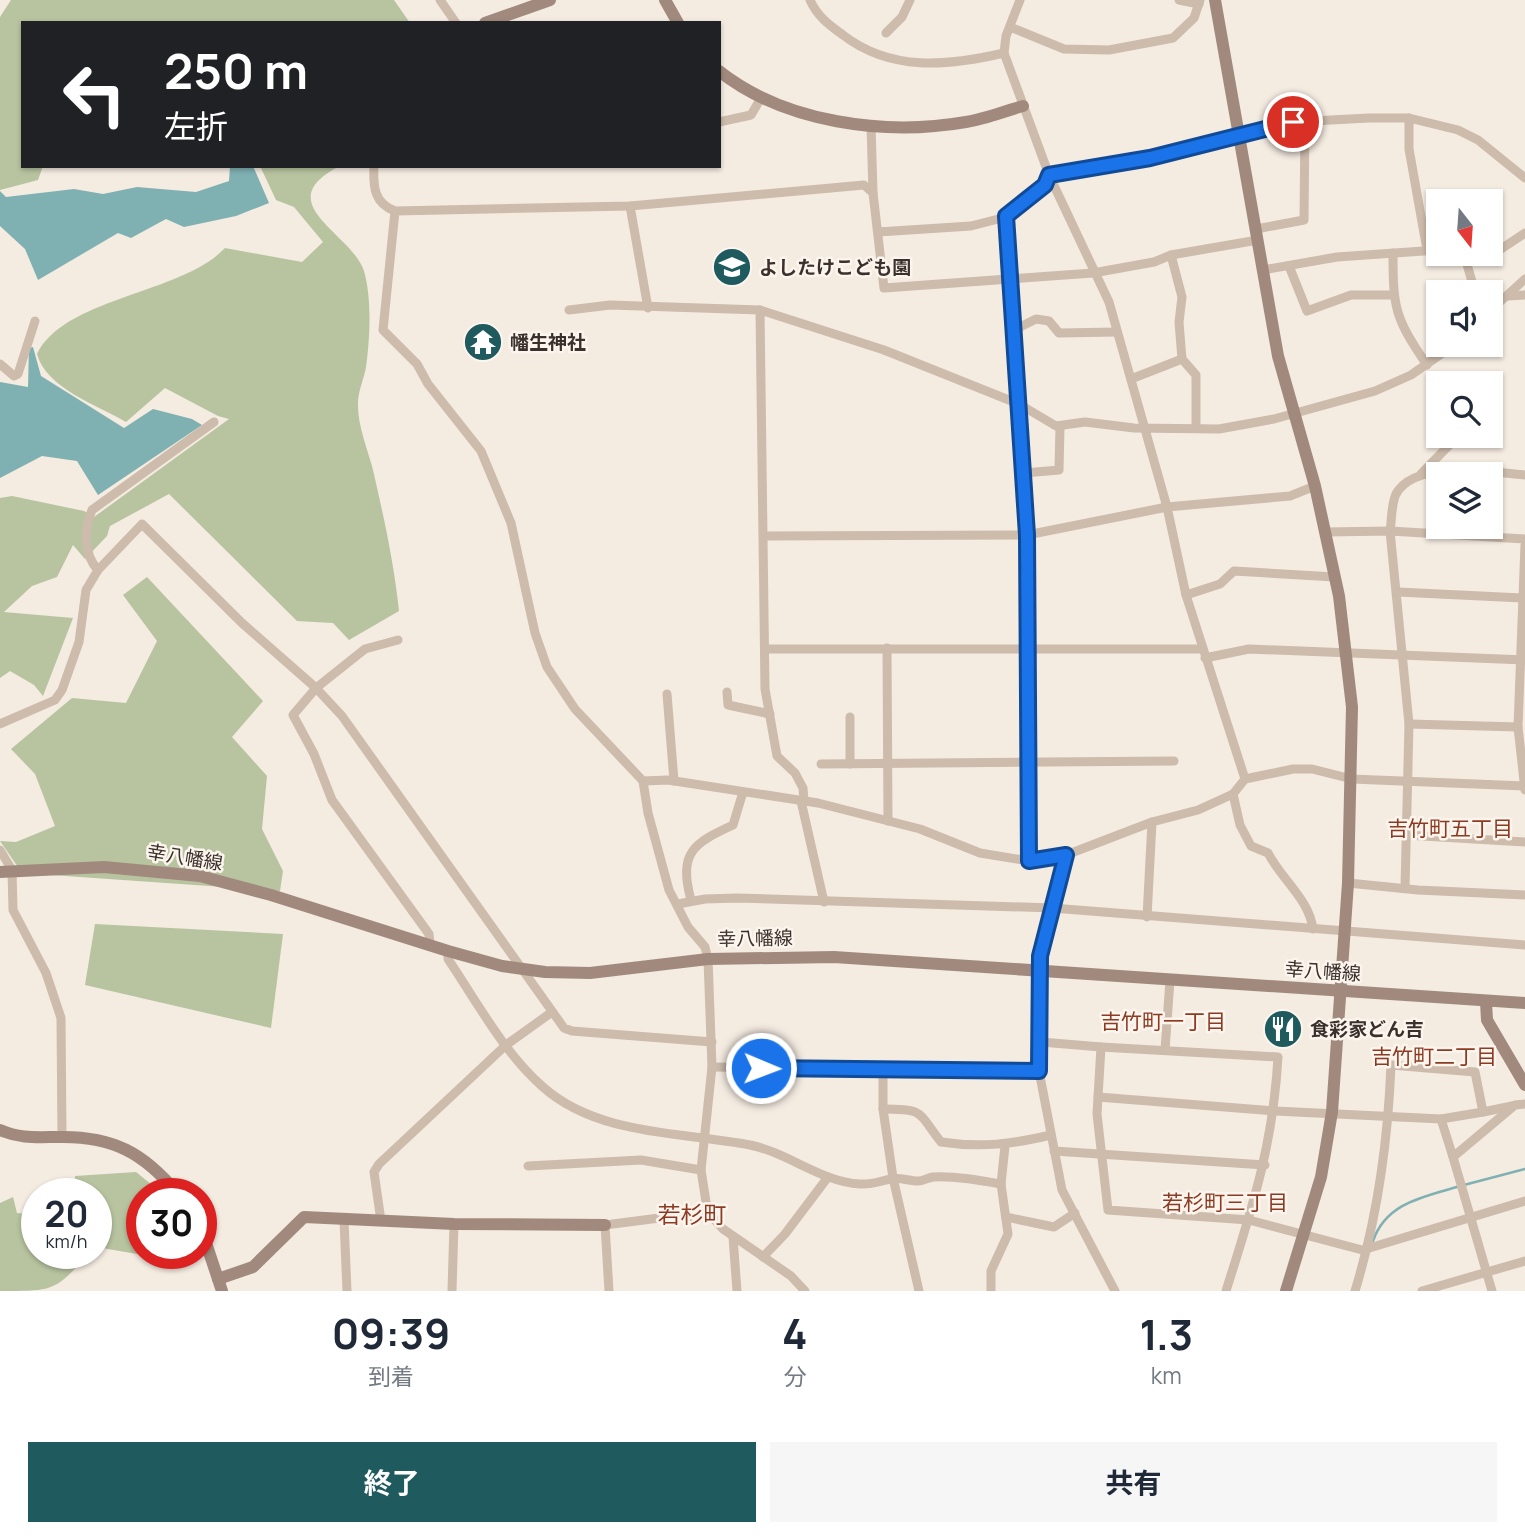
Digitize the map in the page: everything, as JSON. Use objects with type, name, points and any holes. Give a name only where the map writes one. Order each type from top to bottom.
[{"type":"street","points":[[512,18],[550,0]]},
{"type":"street","points":[[665,0],[677,21]]},
{"type":"street","points":[[810,0],[827,23],[870,54],[884,58],[935,62],[972,60],[1004,52]]},
{"type":"street","points":[[886,33],[902,17],[910,0]]},
{"type":"street","points":[[1020,0],[1004,52],[1049,175],[1109,302],[1167,507],[1186,595],[1233,733],[1239,768],[1245,779]]},
{"type":"street","points":[[1010,27],[1064,49],[1109,50],[1173,38],[1194,18],[1199,2],[1179,0]]},
{"type":"street","points":[[1215,1],[1278,356],[1315,486],[1335,577],[1352,707],[1348,883],[1332,1112],[1321,1177],[1286,1291]]},
{"type":"street","points":[[446,2],[455,21]]},
{"type":"street","points":[[721,72],[761,98],[828,120],[871,125],[893,127],[966,122],[1023,106]]},
{"type":"street","points":[[721,122],[751,115],[761,98]]},
{"type":"street","points":[[1049,175],[1150,158],[1239,134],[1305,122],[1409,118],[1458,130],[1478,140],[1525,178]]},
{"type":"street","points":[[1409,118],[1409,149],[1426,244]]},
{"type":"street","points":[[871,125],[873,193],[884,288],[1093,273],[1154,262],[1171,255],[1304,220],[1305,122]]},
{"type":"street","points":[[373,168],[373,184],[377,198],[395,211],[630,206],[864,185],[873,193]]},
{"type":"street","points":[[877,232],[971,226],[1006,216],[1045,185],[1049,175]]},
{"type":"street","points":[[630,206],[648,308]]},
{"type":"street","points":[[395,211],[383,330],[417,364],[428,384],[467,429],[481,452],[511,523],[536,633],[547,667],[575,709],[643,781],[666,878],[688,927],[705,947],[708,959],[712,1042],[712,1067],[701,1170],[706,1202],[713,1219],[733,1237],[791,1276],[806,1291]]},
{"type":"street","points":[[1006,216],[1027,535],[1029,861]]},
{"type":"street","points":[[1503,247],[1525,233]]},
{"type":"street","points":[[1263,270],[1337,257],[1426,250]]},
{"type":"street","points":[[1393,253],[1393,295],[1400,326],[1427,365]]},
{"type":"street","points":[[1171,255],[1182,298],[1179,322],[1182,359],[1196,375],[1196,428]]},
{"type":"street","points":[[1289,266],[1307,311],[1351,295],[1393,295]]},
{"type":"street","points":[[1503,300],[1525,279]]},
{"type":"street","points":[[1508,296],[1525,295]]},
{"type":"street","points":[[569,310],[610,305],[760,310],[884,350],[1019,404],[1060,426],[1085,422],[1146,428],[1219,429],[1293,415],[1375,391],[1438,357]]},
{"type":"street","points":[[760,310],[765,689],[777,756],[795,773],[803,788],[803,801],[824,901]]},
{"type":"street","points":[[1014,330],[1036,319],[1049,321],[1059,333],[1117,332]]},
{"type":"street","points":[[0,364],[14,376],[19,374],[34,321]]},
{"type":"street","points":[[1131,379],[1182,359]]},
{"type":"street","points":[[98,570],[87,553],[87,522],[92,510],[214,422]]},
{"type":"street","points":[[1024,472],[1059,470],[1060,426]]},
{"type":"street","points":[[1405,888],[1410,781],[1409,724],[1390,531],[1396,495],[1403,484],[1421,475],[1447,448]]},
{"type":"street","points":[[1421,475],[1469,471],[1525,475]]},
{"type":"street","points":[[765,536],[1027,535],[1167,507],[1290,496],[1315,486]]},
{"type":"street","points":[[0,724],[55,700],[62,690],[79,642],[86,590],[98,570],[142,524],[242,623],[316,688],[342,716],[564,1028],[572,1031],[712,1042]]},
{"type":"street","points":[[1326,532],[1390,531],[1525,539]]},
{"type":"street","points":[[1525,545],[1523,660],[1518,727],[1525,792]]},
{"type":"street","points":[[1186,595],[1220,584],[1234,571],[1335,577]]},
{"type":"street","points":[[1398,592],[1522,598]]},
{"type":"street","points":[[398,640],[365,649],[316,688],[293,715],[314,754],[332,800],[429,934],[430,945]]},
{"type":"street","points":[[765,649],[1204,654],[1249,649],[1523,660]]},
{"type":"street","points":[[887,649],[888,821]]},
{"type":"street","points":[[727,692],[728,705],[770,714]]},
{"type":"street","points":[[667,694],[674,781]]},
{"type":"street","points":[[850,717],[850,764]]},
{"type":"street","points":[[1409,724],[1518,727]]},
{"type":"street","points":[[821,764],[1174,761]]},
{"type":"street","points":[[643,781],[674,781],[803,801],[920,829],[980,853],[1029,861],[1066,855],[1152,822],[1198,810],[1233,794],[1245,779],[1293,769],[1312,769],[1352,779],[1525,786]]},
{"type":"street","points":[[691,900],[688,863],[691,852],[708,836],[733,825],[743,792]]},
{"type":"street","points":[[1233,794],[1240,825],[1251,846],[1268,853],[1276,868],[1311,912],[1314,929]]},
{"type":"street","points":[[1147,917],[1152,822]]},
{"type":"street","points":[[1406,835],[1525,842]]},
{"type":"street","points":[[0,850],[13,910],[46,973],[61,1018],[62,1137]]},
{"type":"street","points":[[1066,855],[1040,956],[1042,971],[1039,1071],[1062,1190],[1115,1291]]},
{"type":"street","name":"幸八幡線","points":[[6,871],[104,867],[200,876],[271,895],[448,951],[523,969],[590,973],[708,959],[834,957],[1525,1003]]},
{"type":"street","points":[[1348,883],[1525,895]]},
{"type":"street","points":[[678,904],[691,900],[824,901],[1052,908],[1525,945]]},
{"type":"street","points":[[448,951],[448,959],[506,1045],[542,1086],[576,1108],[642,1129],[772,1151],[828,1177],[858,1184],[874,1184],[893,1178],[921,1181],[929,1177],[964,1178],[1001,1184]]},
{"type":"street","points":[[1165,1050],[1170,980]]},
{"type":"street","points":[[1486,1002],[1487,1020],[1524,1080]]},
{"type":"street","points":[[381,1221],[374,1172],[379,1164],[506,1045],[552,1012]]},
{"type":"street","points":[[1041,1042],[1278,1057],[1275,1111],[1265,1165],[1226,1291]]},
{"type":"street","points":[[1101,1046],[1098,1097],[1108,1209],[1249,1220],[1366,1250],[1525,1201]]},
{"type":"street","points":[[1355,1291],[1366,1250],[1389,1118],[1391,1065],[1475,1072],[1483,1112]]},
{"type":"street","points":[[712,1067],[1039,1071]]},
{"type":"street","points":[[883,1070],[883,1109],[893,1178],[919,1291]]},
{"type":"street","points":[[1098,1097],[1275,1111],[1441,1119],[1520,1104]]},
{"type":"street","points":[[1453,1157],[1520,1104]]},
{"type":"street","points":[[883,1109],[912,1109],[925,1117],[941,1142],[968,1146],[1005,1146],[1051,1135]]},
{"type":"street","points":[[1441,1119],[1492,1291]]},
{"type":"street","points":[[0,1130],[25,1139],[62,1137],[116,1143],[165,1178]]},
{"type":"street","points":[[991,1291],[991,1271],[1008,1234],[1001,1184],[1005,1146]]},
{"type":"street","points":[[1054,1151],[1265,1165]]},
{"type":"street","points":[[528,1166],[640,1160],[701,1170]]},
{"type":"street","points":[[764,1257],[828,1177]]},
{"type":"street","points":[[1006,1217],[1054,1227],[1075,1213]]},
{"type":"street","points":[[220,1285],[253,1267],[304,1217],[454,1224],[605,1225],[667,1217],[713,1219]]},
{"type":"street","points":[[344,1220],[347,1291]]},
{"type":"street","points":[[452,1291],[454,1224]]},
{"type":"street","points":[[605,1225],[609,1291]]},
{"type":"street","points":[[733,1237],[737,1291]]},
{"type":"street","points":[[1422,1291],[1437,1289],[1525,1261]]},
{"type":"green space","points":[[11,0],[394,0],[409,21],[21,21],[21,168],[42,168],[38,180],[0,190],[0,17]]},
{"type":"green space","points":[[261,168],[337,168],[320,180],[311,193],[312,205],[320,218],[357,257],[367,282],[370,319],[366,367],[358,398],[358,411],[385,523],[399,611],[349,640],[333,623],[297,621],[169,494],[110,526],[107,536],[85,559],[73,545],[57,577],[32,586],[4,612],[73,618],[43,696],[34,685],[10,671],[0,678],[0,498],[12,496],[84,511],[94,517],[229,419],[165,388],[126,422],[61,386],[42,366],[37,354],[51,335],[72,320],[181,276],[206,263],[225,248],[302,262],[323,242],[294,207],[276,200]]},
{"type":"green space","points":[[147,577],[263,701],[232,737],[267,776],[262,829],[283,871],[280,891],[22,873],[0,841],[16,842],[55,826],[35,774],[11,749],[72,698],[126,703],[157,641],[123,595]]},
{"type":"green space","points":[[95,924],[283,934],[271,1028],[85,985]]},
{"type":"green space","points":[[136,1172],[143,1178],[126,1178],[126,1252],[112,1250],[112,1178],[75,1176]]},
{"type":"green space","points":[[13,1197],[17,1213],[21,1213],[21,1269],[75,1269],[69,1275],[44,1289],[0,1291],[0,1203]]},
{"type":"water","points":[[230,168],[254,168],[269,203],[236,216],[184,227],[166,219],[131,238],[118,233],[38,280],[25,249],[0,226],[0,191],[6,197],[74,189],[103,194],[137,187],[196,192],[229,181]]},
{"type":"water","points":[[33,347],[41,376],[124,428],[153,409],[192,419],[202,425],[98,495],[77,461],[42,456],[0,478],[0,382],[28,387],[29,348]]},
{"type":"waterway","points":[[1464,1185],[1525,1169]]},
{"type":"waterway","points":[[1373,1241],[1379,1228],[1396,1210],[1419,1198],[1457,1187]]},
{"type":"place","name":"よしたけこども園","points":[[732,267]]},
{"type":"place","name":"幡生神社","points":[[483,342]]},
{"type":"place","name":"食彩家どん吉","points":[[1283,1029]]},
{"type":"district","name":"吉竹町五丁目","points":[[1450,829]]},
{"type":"district","name":"吉竹町一丁目","points":[[1163,1022]]},
{"type":"district","name":"吉竹町二丁目","points":[[1434,1057]]},
{"type":"district","name":"若杉町三丁目","points":[[1225,1203]]},
{"type":"district","name":"若杉町","points":[[692,1215]]},
{"type":"route","points":[[761,1068],[1039,1071],[1042,971],[1040,956],[1066,855],[1029,861],[1027,535],[1006,216],[1045,185],[1049,175],[1150,158],[1293,122]]}]
